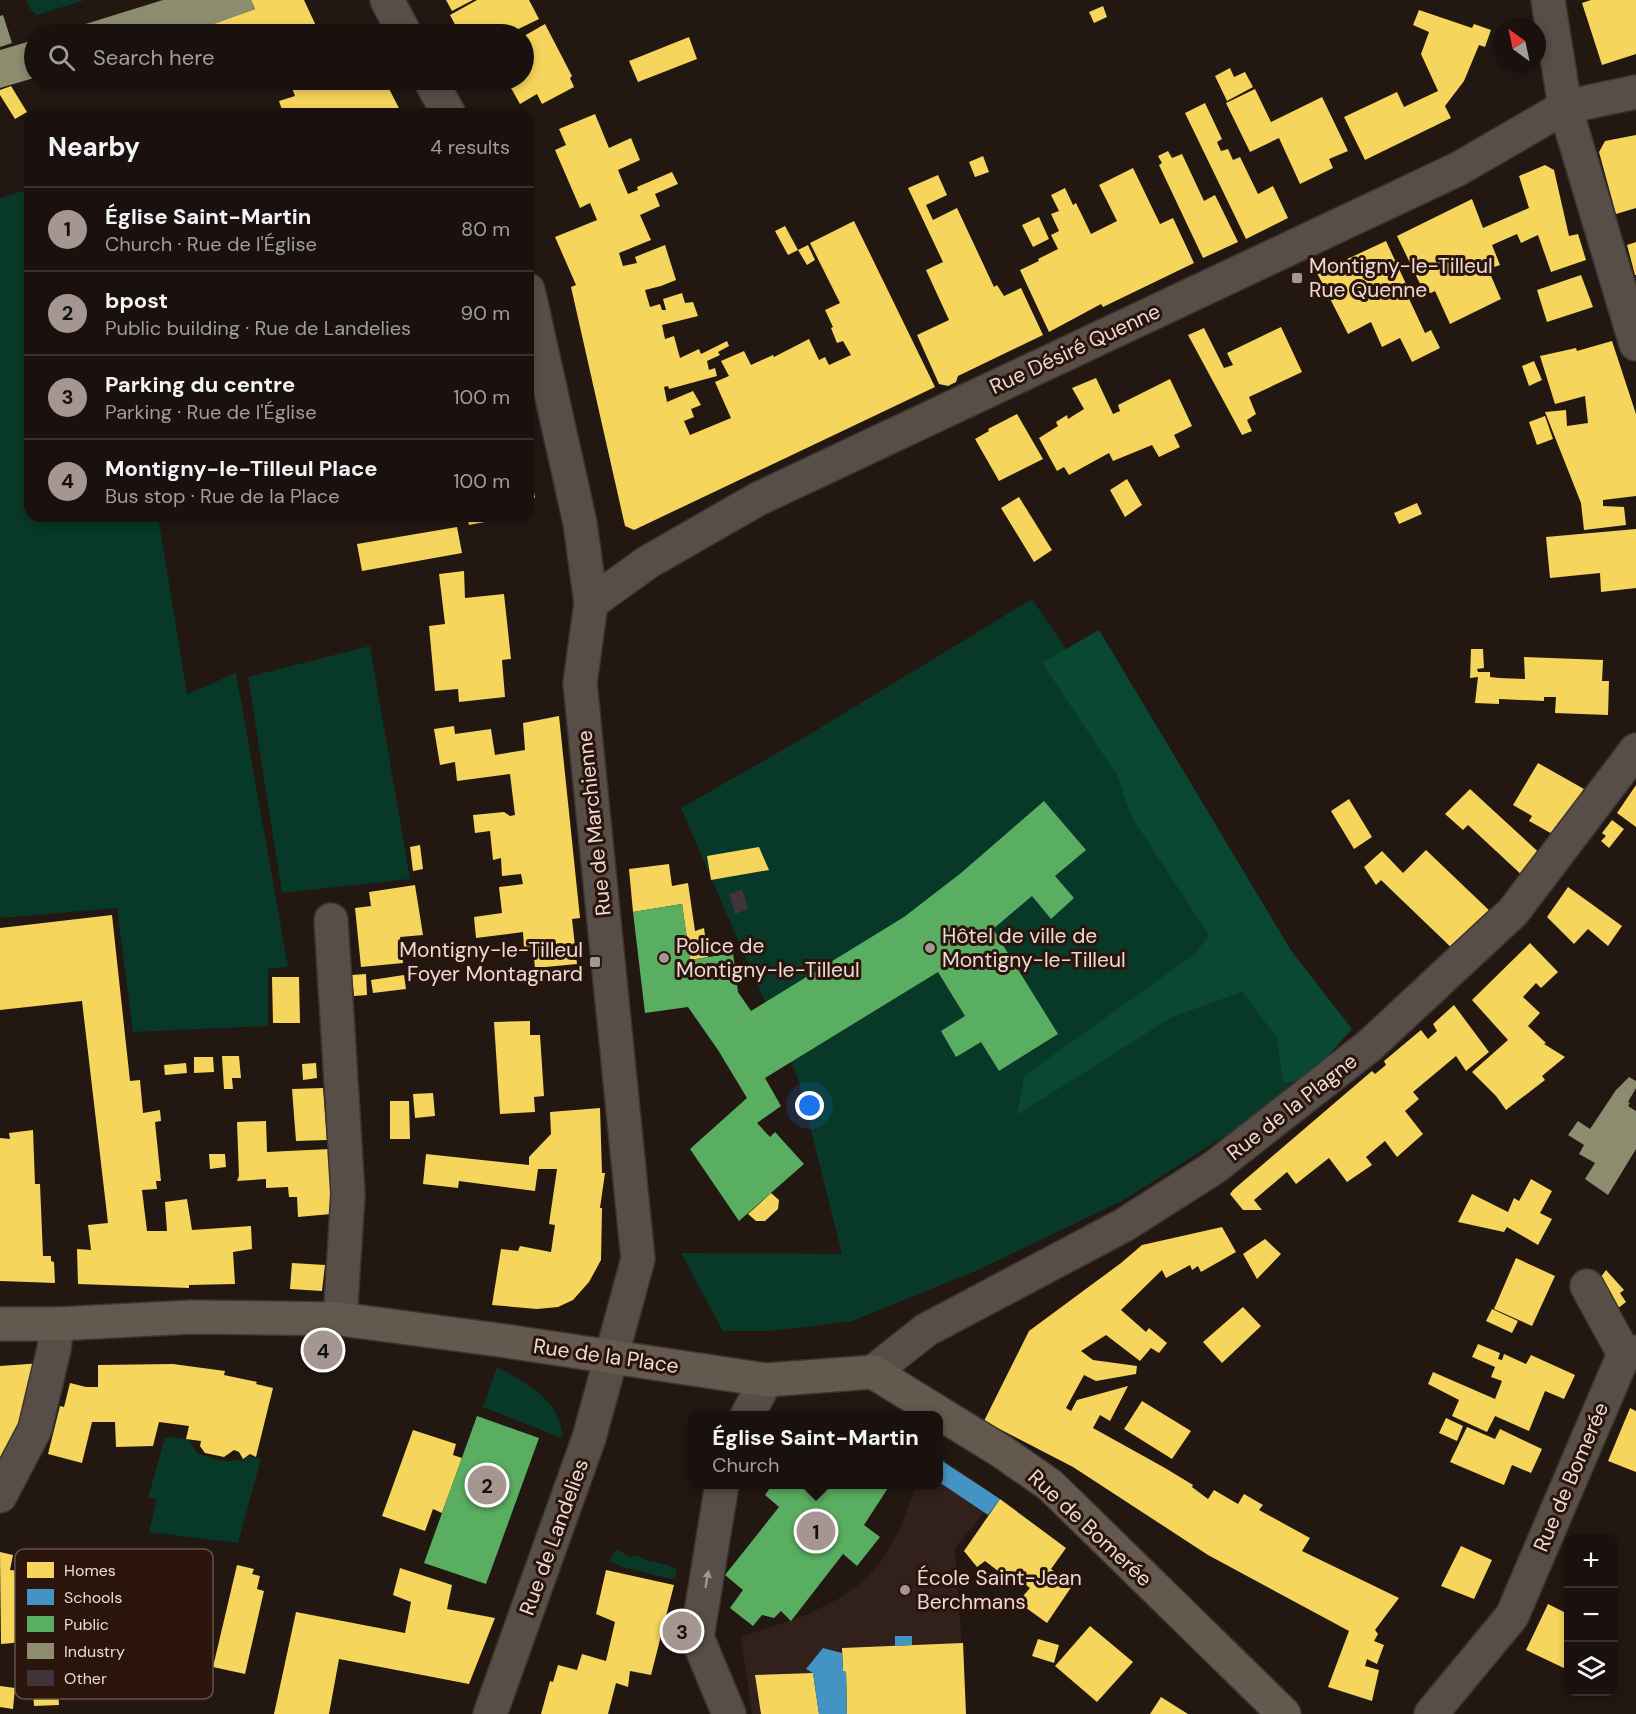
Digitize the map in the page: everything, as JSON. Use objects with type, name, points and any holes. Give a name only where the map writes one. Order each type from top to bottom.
[{"type":"main road","name":"Rue de la Place","points":[[0,1324],[57,1324],[192,1317],[340,1319],[766,1380],[873,1372]]},
{"type":"main road","name":"Rue de Bomerée","points":[[873,1372],[936,1411]]},
{"type":"main road","name":"Rue de Bomerée","points":[[943,1415],[1050,1485],[1269,1708]]},
{"type":"street","points":[[387,0],[400,24]]},
{"type":"street","points":[[1548,0],[1565,107],[1636,344]]},
{"type":"street","points":[[436,90],[446,108]]},
{"type":"street","name":"Rue Désiré Quenne","points":[[591,603],[648,562],[758,499],[1458,169],[1565,107],[1636,92]]},
{"type":"street","name":"Rue de Marchienne","points":[[534,317],[580,523],[591,603],[580,683],[638,1259],[611,1358]]},
{"type":"street","name":"Rue de la Plagne","points":[[873,1372],[926,1330],[1124,1225],[1215,1167],[1369,1046],[1513,912],[1636,750]]},
{"type":"street","points":[[331,920],[348,1194],[340,1319]]},
{"type":"street","name":"Rue de Bomerée","points":[[1431,1714],[1512,1616],[1630,1353],[1587,1286]]},
{"type":"street","points":[[0,1496],[35,1429],[54,1348],[57,1324]]},
{"type":"street","name":"Rue de Landelies","points":[[490,1714],[589,1438],[611,1358]]},
{"type":"street","points":[[750,1411],[766,1380]]},
{"type":"street","points":[[721,1489],[697,1637],[729,1714]]},
{"type":"shaded area","name":"École Saint-Jean Berchmans","points":[[943,1459],[995,1495],[955,1549],[961,1632],[961,1714],[752,1714],[741,1637],[804,1616],[838,1599],[865,1580],[884,1557],[900,1528],[915,1489],[943,1489]]},
{"type":"green space","points":[[27,0],[85,0],[37,15],[30,9]]},
{"type":"green space","points":[[24,191],[24,522],[159,522],[187,694],[236,673],[288,967],[268,969],[268,1026],[133,1032],[117,908],[0,918],[0,198]]},
{"type":"green space","points":[[1032,599],[1335,1043],[1255,1117],[1124,1200],[980,1269],[852,1321],[771,1331],[723,1331],[681,1253],[842,1254],[798,1078],[681,808],[800,740]]},
{"type":"green space","points":[[1099,630],[1292,952],[1352,1029],[1307,1079],[1283,1083],[1277,1038],[1242,992],[1172,1017],[1017,1115],[1024,1076],[1195,954],[1209,935],[1131,816],[1117,775],[1042,663]]},
{"type":"green space","points":[[370,646],[410,879],[282,893],[248,677]]},
{"type":"green space","points":[[497,1367],[530,1386],[549,1403],[561,1425],[562,1438],[483,1407]]},
{"type":"green space","points":[[165,1437],[188,1439],[198,1454],[218,1459],[236,1461],[248,1456],[261,1459],[238,1543],[149,1532],[157,1499],[148,1498]]},
{"type":"green space","points":[[617,1549],[629,1557],[638,1556],[645,1560],[668,1565],[677,1570],[675,1577],[671,1579],[609,1561]]},
{"type":"building: Homes","points":[[251,0],[304,0],[315,24],[212,24],[255,9]]},
{"type":"building: Homes","points":[[446,0],[473,0],[452,11]]},
{"type":"building: Homes","points":[[477,0],[529,0],[539,19],[529,24],[455,24],[450,15]]},
{"type":"building: Homes","points":[[1591,0],[1636,0],[1636,54],[1602,65],[1582,3]]},
{"type":"building: Homes","points":[[1103,6],[1107,17],[1094,23],[1089,12]]},
{"type":"building: Homes","points":[[1419,10],[1472,28],[1474,24],[1491,30],[1485,47],[1479,45],[1464,81],[1445,106],[1451,118],[1365,160],[1344,117],[1397,92],[1404,107],[1438,91],[1421,54],[1429,32],[1413,25]]},
{"type":"building: Homes","points":[[545,24],[572,76],[570,78],[574,87],[542,104],[537,94],[520,104],[512,90],[534,90],[534,30]]},
{"type":"building: Homes","points":[[689,37],[697,59],[638,82],[629,61]]},
{"type":"building: Homes","points":[[1230,68],[1234,77],[1245,72],[1253,87],[1227,101],[1215,76]]},
{"type":"building: Homes","points":[[11,86],[25,108],[24,114],[15,119],[0,95],[0,90]]},
{"type":"building: Homes","points":[[1255,89],[1271,122],[1322,97],[1348,151],[1329,159],[1333,168],[1300,184],[1279,138],[1250,152],[1226,103]]},
{"type":"building: Homes","points":[[293,90],[390,90],[399,108],[281,108],[279,101],[295,96]]},
{"type":"building: Homes","points":[[1205,103],[1222,139],[1217,142],[1221,151],[1228,149],[1233,160],[1240,157],[1258,194],[1273,186],[1288,218],[1246,239],[1185,113]]},
{"type":"building: Homes","points":[[595,114],[609,148],[631,138],[640,160],[618,170],[628,194],[638,190],[637,187],[672,172],[678,184],[655,194],[660,206],[640,215],[651,240],[619,253],[623,266],[637,263],[635,257],[665,245],[676,280],[645,290],[650,307],[660,304],[662,310],[666,310],[663,299],[682,293],[685,303],[693,302],[698,316],[662,325],[665,339],[674,336],[680,358],[699,349],[701,354],[727,341],[729,346],[718,352],[720,355],[707,361],[709,370],[715,368],[717,376],[669,389],[668,386],[664,387],[667,402],[693,391],[701,405],[691,409],[694,417],[684,421],[690,435],[731,418],[715,382],[729,376],[721,361],[744,351],[751,365],[773,355],[774,357],[809,339],[819,360],[825,357],[829,365],[851,355],[843,341],[837,343],[831,328],[833,327],[825,310],[840,303],[810,243],[854,221],[935,387],[634,530],[625,526],[571,287],[576,285],[555,237],[597,220],[590,203],[580,208],[555,150],[566,145],[559,129]]},
{"type":"building: Homes","points":[[1636,135],[1636,208],[1616,214],[1599,152],[1605,141]]},
{"type":"building: Homes","points":[[1168,151],[1172,158],[1182,154],[1204,201],[1215,195],[1238,242],[1203,258],[1159,165],[1162,163],[1158,156]]},
{"type":"building: Homes","points":[[983,156],[989,172],[975,177],[969,162]]},
{"type":"building: Homes","points":[[1545,165],[1554,170],[1569,236],[1578,234],[1586,260],[1551,272],[1538,235],[1521,243],[1517,234],[1492,245],[1500,265],[1488,269],[1501,299],[1450,324],[1435,291],[1431,293],[1423,290],[1397,236],[1472,199],[1483,228],[1529,208],[1519,176]]},
{"type":"building: Homes","points":[[1133,168],[1160,224],[1173,218],[1194,263],[1103,307],[1101,304],[1049,332],[1020,270],[1058,249],[1051,235],[1059,231],[1051,214],[1059,211],[1051,195],[1065,188],[1073,205],[1076,203],[1091,234],[1117,221],[1099,185]]},
{"type":"building: Homes","points":[[938,175],[947,195],[926,205],[933,220],[957,208],[994,287],[997,285],[1004,296],[1021,288],[1043,335],[958,376],[956,382],[948,386],[939,384],[917,335],[949,320],[926,270],[943,262],[908,188]]},
{"type":"building: Homes","points":[[1039,217],[1049,239],[1033,247],[1022,225]]},
{"type":"building: Homes","points":[[785,226],[798,250],[788,255],[775,231]]},
{"type":"building: Homes","points":[[1386,241],[1425,333],[1431,330],[1440,348],[1412,362],[1400,338],[1382,347],[1371,322],[1348,334],[1317,273]]},
{"type":"building: Homes","points":[[1636,242],[1636,275],[1635,275],[1627,245]]},
{"type":"building: Homes","points":[[808,245],[815,260],[807,265],[798,250]]},
{"type":"building: Homes","points":[[1581,275],[1593,307],[1547,322],[1537,290]]},
{"type":"building: Homes","points":[[1281,327],[1302,372],[1249,397],[1256,414],[1247,420],[1252,431],[1242,435],[1188,335],[1204,328],[1224,368],[1233,365],[1227,353]]},
{"type":"building: Homes","points":[[1612,341],[1636,414],[1636,496],[1603,500],[1603,506],[1624,507],[1626,525],[1584,530],[1581,503],[1545,412],[1566,410],[1567,426],[1588,423],[1585,396],[1555,404],[1540,356],[1576,348],[1577,351]]},
{"type":"building: Homes","points":[[1534,361],[1542,380],[1529,386],[1522,366]]},
{"type":"building: Homes","points":[[1096,378],[1113,414],[1120,411],[1118,405],[1170,379],[1192,426],[1174,435],[1180,447],[1159,457],[1152,445],[1113,461],[1109,453],[1069,475],[1064,467],[1057,471],[1039,438],[1058,426],[1056,422],[1067,415],[1068,419],[1084,409],[1072,388]]},
{"type":"building: Homes","points":[[1017,414],[1043,459],[999,481],[975,439],[989,431],[988,429]]},
{"type":"building: Homes","points":[[1545,416],[1553,439],[1537,445],[1529,422]]},
{"type":"building: Homes","points":[[1127,479],[1142,505],[1125,517],[1110,490]]},
{"type":"building: Homes","points":[[1019,497],[1052,550],[1034,562],[1001,508]]},
{"type":"building: Homes","points":[[1417,503],[1422,514],[1399,524],[1394,513]]},
{"type":"building: Homes","points":[[468,522],[485,522],[469,525]]},
{"type":"building: Homes","points":[[457,527],[462,553],[362,571],[357,544]]},
{"type":"building: Homes","points":[[1636,529],[1636,588],[1601,592],[1600,573],[1550,578],[1546,537]]},
{"type":"building: Homes","points":[[464,571],[465,598],[504,594],[511,659],[502,660],[505,697],[459,702],[458,689],[435,691],[429,626],[445,624],[439,574]]},
{"type":"building: Homes","points":[[1471,649],[1483,649],[1484,668],[1477,669],[1478,672],[1490,672],[1490,677],[1499,678],[1525,679],[1524,657],[1603,660],[1602,681],[1609,681],[1608,715],[1555,713],[1556,697],[1544,697],[1544,701],[1499,699],[1499,704],[1475,703],[1478,677],[1470,678]]},
{"type":"building: Homes","points":[[559,716],[580,918],[572,919],[577,964],[535,968],[533,947],[524,948],[523,932],[476,938],[474,917],[502,913],[499,887],[523,884],[521,874],[502,876],[501,858],[493,860],[490,831],[475,833],[473,815],[504,812],[510,816],[515,815],[510,774],[457,781],[455,762],[440,765],[434,729],[454,726],[455,734],[491,729],[495,755],[525,750],[523,723]]},
{"type":"building: Homes","points":[[1538,763],[1584,789],[1556,836],[1529,821],[1532,816],[1513,805]]},
{"type":"building: Homes","points":[[1636,785],[1636,827],[1617,813]]},
{"type":"building: Homes","points":[[1470,789],[1545,858],[1525,878],[1468,825],[1463,830],[1445,814]]},
{"type":"building: Homes","points":[[1349,799],[1372,837],[1354,849],[1331,811]]},
{"type":"building: Homes","points":[[1612,820],[1624,829],[1609,848],[1601,841],[1606,836],[1602,833]]},
{"type":"building: Homes","points":[[420,845],[423,869],[413,871],[410,847]]},
{"type":"building: Homes","points":[[759,847],[769,870],[711,880],[707,856]]},
{"type":"building: Homes","points":[[1426,850],[1493,914],[1457,953],[1381,880],[1376,885],[1364,867],[1382,851],[1403,873]]},
{"type":"building: Homes","points":[[669,864],[672,886],[688,883],[695,931],[704,928],[708,957],[690,960],[682,904],[633,912],[629,869]]},
{"type":"building: Homes","points":[[415,885],[423,935],[400,937],[403,963],[361,967],[355,908],[371,906],[369,892]]},
{"type":"building: Homes","points":[[1568,887],[1622,926],[1608,946],[1588,929],[1574,944],[1547,917]]},
{"type":"building: Homes","points":[[112,915],[130,1081],[140,1080],[143,1113],[160,1110],[161,1121],[155,1122],[161,1181],[156,1181],[157,1189],[142,1190],[147,1231],[167,1231],[165,1202],[187,1199],[192,1230],[251,1226],[252,1249],[233,1252],[235,1284],[189,1285],[189,1288],[78,1284],[77,1249],[91,1250],[88,1225],[108,1223],[82,1001],[0,1010],[0,928]]},
{"type":"building: Homes","points":[[1530,943],[1558,972],[1541,988],[1536,983],[1523,997],[1540,1013],[1528,1026],[1546,1043],[1544,1044],[1565,1057],[1542,1076],[1545,1080],[1506,1110],[1496,1096],[1472,1072],[1508,1040],[1472,1000]]},
{"type":"building: Homes","points":[[366,974],[367,995],[354,996],[352,975]]},
{"type":"building: Homes","points":[[404,975],[406,989],[373,993],[371,980]]},
{"type":"building: Homes","points":[[272,977],[299,977],[300,1023],[273,1023]]},
{"type":"building: Homes","points":[[1454,1005],[1489,1052],[1466,1071],[1456,1056],[1413,1092],[1419,1099],[1405,1111],[1423,1134],[1397,1157],[1385,1141],[1366,1157],[1372,1165],[1347,1182],[1329,1158],[1296,1184],[1287,1172],[1254,1200],[1262,1210],[1243,1210],[1230,1194],[1233,1190],[1372,1071],[1375,1074],[1386,1065],[1384,1061],[1421,1030],[1428,1039],[1437,1031],[1433,1024]]},
{"type":"building: Homes","points":[[530,1021],[530,1035],[540,1035],[544,1096],[534,1097],[535,1112],[500,1114],[494,1022]]},
{"type":"building: Homes","points":[[222,1056],[239,1056],[241,1078],[232,1078],[233,1089],[224,1089]]},
{"type":"building: Homes","points":[[194,1057],[213,1057],[214,1072],[194,1073]]},
{"type":"building: Homes","points":[[186,1063],[187,1073],[165,1075],[164,1065]]},
{"type":"building: Homes","points":[[316,1063],[317,1078],[303,1080],[302,1064]]},
{"type":"building: Homes","points":[[323,1088],[327,1140],[296,1141],[292,1089]]},
{"type":"building: Homes","points":[[433,1093],[435,1116],[415,1118],[413,1094]]},
{"type":"building: Homes","points":[[390,1101],[409,1101],[410,1139],[390,1139]]},
{"type":"building: Homes","points":[[600,1108],[602,1173],[605,1173],[600,1208],[602,1208],[601,1260],[589,1282],[573,1300],[558,1307],[537,1309],[492,1305],[501,1249],[518,1251],[520,1246],[551,1252],[555,1225],[549,1224],[557,1169],[538,1169],[535,1191],[459,1181],[458,1188],[423,1184],[426,1154],[529,1165],[529,1157],[551,1134],[550,1112]]},
{"type":"building: Homes","points":[[266,1121],[267,1152],[330,1149],[331,1214],[298,1217],[297,1197],[289,1197],[288,1187],[266,1188],[266,1179],[237,1181],[239,1176],[237,1122]]},
{"type":"building: Homes","points":[[33,1130],[35,1184],[40,1184],[43,1256],[51,1256],[51,1261],[54,1262],[55,1283],[0,1281],[0,1138],[10,1139],[9,1133]]},
{"type":"building: Homes","points":[[209,1154],[225,1154],[226,1167],[210,1169]]},
{"type":"building: Homes","points":[[1531,1179],[1552,1191],[1540,1213],[1552,1219],[1538,1245],[1507,1227],[1504,1232],[1458,1222],[1472,1194],[1508,1212],[1514,1198],[1519,1201]]},
{"type":"building: Homes","points":[[771,1193],[779,1200],[778,1209],[765,1221],[756,1221],[748,1214]]},
{"type":"building: Homes","points":[[1222,1227],[1236,1252],[1201,1272],[1198,1266],[1192,1270],[1190,1265],[1166,1278],[1162,1270],[1121,1310],[1146,1332],[1149,1328],[1167,1343],[1159,1353],[1151,1348],[1140,1361],[1106,1335],[1081,1351],[1093,1360],[1137,1366],[1136,1374],[1096,1381],[1084,1375],[1066,1408],[1071,1411],[1077,1400],[1128,1386],[1110,1421],[1100,1415],[1093,1428],[1193,1485],[1192,1487],[1208,1499],[1214,1490],[1238,1504],[1244,1494],[1263,1505],[1259,1510],[1310,1538],[1302,1551],[1399,1598],[1375,1630],[1378,1634],[1374,1641],[1384,1645],[1377,1664],[1367,1659],[1365,1666],[1379,1670],[1372,1701],[1328,1687],[1349,1631],[1208,1555],[1073,1467],[984,1421],[1029,1331],[1142,1245]]},
{"type":"building: Homes","points":[[1265,1239],[1281,1254],[1257,1279],[1243,1254]]},
{"type":"building: Homes","points":[[1516,1258],[1555,1276],[1532,1326],[1494,1309]]},
{"type":"building: Homes","points":[[292,1263],[325,1265],[322,1291],[290,1289]]},
{"type":"building: Homes","points":[[1606,1270],[1624,1290],[1620,1293],[1626,1302],[1613,1312],[1593,1288]]},
{"type":"building: Homes","points":[[1243,1307],[1261,1326],[1222,1363],[1203,1342]]},
{"type":"building: Homes","points":[[1492,1309],[1518,1321],[1512,1333],[1486,1321]]},
{"type":"building: Homes","points":[[1478,1344],[1500,1353],[1498,1359],[1502,1360],[1504,1354],[1526,1364],[1531,1355],[1575,1375],[1564,1399],[1545,1391],[1529,1431],[1495,1416],[1487,1432],[1452,1416],[1459,1400],[1428,1384],[1433,1372],[1495,1399],[1502,1381],[1491,1377],[1495,1367],[1472,1357]]},
{"type":"building: Homes","points":[[42,1363],[0,1478],[0,1366]]},
{"type":"building: Homes","points":[[173,1364],[225,1371],[224,1375],[273,1388],[256,1457],[250,1454],[243,1459],[239,1452],[234,1450],[224,1457],[205,1453],[200,1446],[201,1441],[186,1439],[189,1426],[159,1422],[153,1446],[116,1447],[115,1422],[92,1422],[82,1463],[48,1454],[60,1406],[64,1407],[70,1383],[98,1387],[98,1365]]},
{"type":"building: Homes","points":[[1142,1401],[1191,1431],[1172,1459],[1124,1429]]},
{"type":"building: Homes","points":[[1630,1408],[1636,1411],[1636,1472],[1608,1461]]},
{"type":"building: Homes","points":[[1446,1418],[1463,1426],[1457,1441],[1439,1433]]},
{"type":"building: Homes","points":[[1467,1427],[1495,1439],[1500,1429],[1542,1449],[1531,1473],[1512,1465],[1504,1485],[1450,1462]]},
{"type":"building: Homes","points":[[413,1430],[456,1444],[453,1455],[462,1458],[442,1513],[433,1509],[425,1531],[382,1516]]},
{"type":"building: Homes","points":[[1000,1499],[1066,1548],[1051,1569],[1072,1586],[1047,1623],[1018,1602],[1030,1588],[1008,1572],[1006,1577],[985,1561],[977,1567],[964,1551]]},
{"type":"building: Homes","points":[[1461,1546],[1492,1560],[1474,1599],[1441,1586]]},
{"type":"building: Homes","points":[[0,1552],[13,1555],[10,1570],[15,1570],[15,1642],[1,1644]]},
{"type":"building: Homes","points":[[237,1565],[254,1569],[252,1574],[260,1576],[257,1589],[264,1591],[245,1674],[213,1667]]},
{"type":"building: Homes","points":[[400,1568],[452,1585],[447,1609],[495,1618],[469,1684],[339,1659],[329,1714],[274,1714],[296,1612],[405,1633],[411,1602],[393,1595]]},
{"type":"building: Homes","points":[[606,1570],[674,1585],[651,1675],[630,1671],[628,1687],[616,1683],[608,1714],[541,1714],[550,1681],[553,1682],[558,1665],[577,1670],[582,1654],[606,1661],[615,1622],[596,1614]]},
{"type":"building: Homes","points":[[1548,1604],[1564,1612],[1564,1668],[1526,1650]]},
{"type":"building: Homes","points":[[1090,1626],[1133,1662],[1097,1702],[1055,1666]]},
{"type":"building: Homes","points":[[1038,1639],[1059,1645],[1054,1663],[1032,1656]]},
{"type":"building: Homes","points":[[963,1643],[966,1714],[847,1714],[846,1672],[843,1671],[842,1648]]},
{"type":"building: Homes","points":[[813,1673],[819,1714],[761,1714],[755,1675]]},
{"type":"building: Homes","points":[[0,1686],[15,1688],[13,1709],[0,1707]]},
{"type":"building: Homes","points":[[1161,1697],[1188,1714],[1150,1714]]},
{"type":"building: Homes","points":[[34,1699],[59,1699],[59,1705],[34,1706]]},
{"type":"building: Schools","points":[[943,1462],[1000,1499],[988,1515],[943,1485]]},
{"type":"building: Schools","points":[[895,1636],[912,1636],[912,1645],[895,1646]]},
{"type":"building: Schools","points":[[823,1648],[842,1653],[843,1671],[846,1672],[847,1714],[819,1714],[813,1673],[806,1669]]},
{"type":"building: Public","name":"Hôtel de ville de Montigny-le-Tilleul","points":[[1044,801],[1086,850],[1055,876],[1074,898],[1051,919],[1032,896],[993,929],[1058,1034],[999,1071],[981,1042],[956,1057],[941,1031],[965,1016],[938,972],[765,1078],[781,1106],[757,1123],[770,1137],[775,1132],[804,1164],[739,1221],[690,1149],[747,1098],[688,1007],[645,1013],[633,912],[682,904],[690,960],[733,953],[738,992],[751,1011],[904,917],[961,873]]},
{"type":"building: Public","points":[[477,1416],[539,1438],[486,1584],[424,1563]]},
{"type":"building: Public","points":[[769,1489],[887,1489],[864,1525],[880,1537],[857,1566],[843,1554],[791,1621],[781,1611],[774,1618],[762,1615],[753,1626],[730,1608],[743,1590],[725,1575],[779,1507],[765,1495]]},
{"type":"building: Industry","points":[[163,0],[251,0],[255,9],[214,24],[85,24]]},
{"type":"building: Industry","points":[[3,15],[12,43],[0,47],[0,16]]},
{"type":"building: Industry","points":[[24,43],[24,81],[0,88],[0,50]]},
{"type":"building: Industry","points":[[1629,1077],[1636,1081],[1636,1088],[1628,1106],[1636,1111],[1636,1149],[1608,1195],[1585,1179],[1595,1163],[1579,1154],[1584,1145],[1568,1135],[1578,1121],[1590,1129],[1616,1090]]},
{"type":"building: Other","points":[[742,889],[748,909],[735,914],[729,894]]},
{"type":"place","name":"Montigny-le-Tilleul Rue Quenne","points":[[1297,278]]},
{"type":"place","name":"Hôtel de ville de Montigny-le-Tilleul","points":[[930,948]]},
{"type":"place","name":"Police de Montigny-le-Tilleul","points":[[664,958]]},
{"type":"place","name":"Montigny-le-Tilleul Foyer Montagnard","points":[[595,962]]},
{"type":"place","name":"Montigny-le-Tilleul Place","points":[[323,1350]]},
{"type":"place","name":"bpost","points":[[487,1485]]},
{"type":"place","name":"Église Saint-Martin","points":[[816,1531]]},
{"type":"place","name":"École Saint-Jean Berchmans","points":[[905,1590]]},
{"type":"place","name":"Parking du centre","points":[[682,1631]]}]
